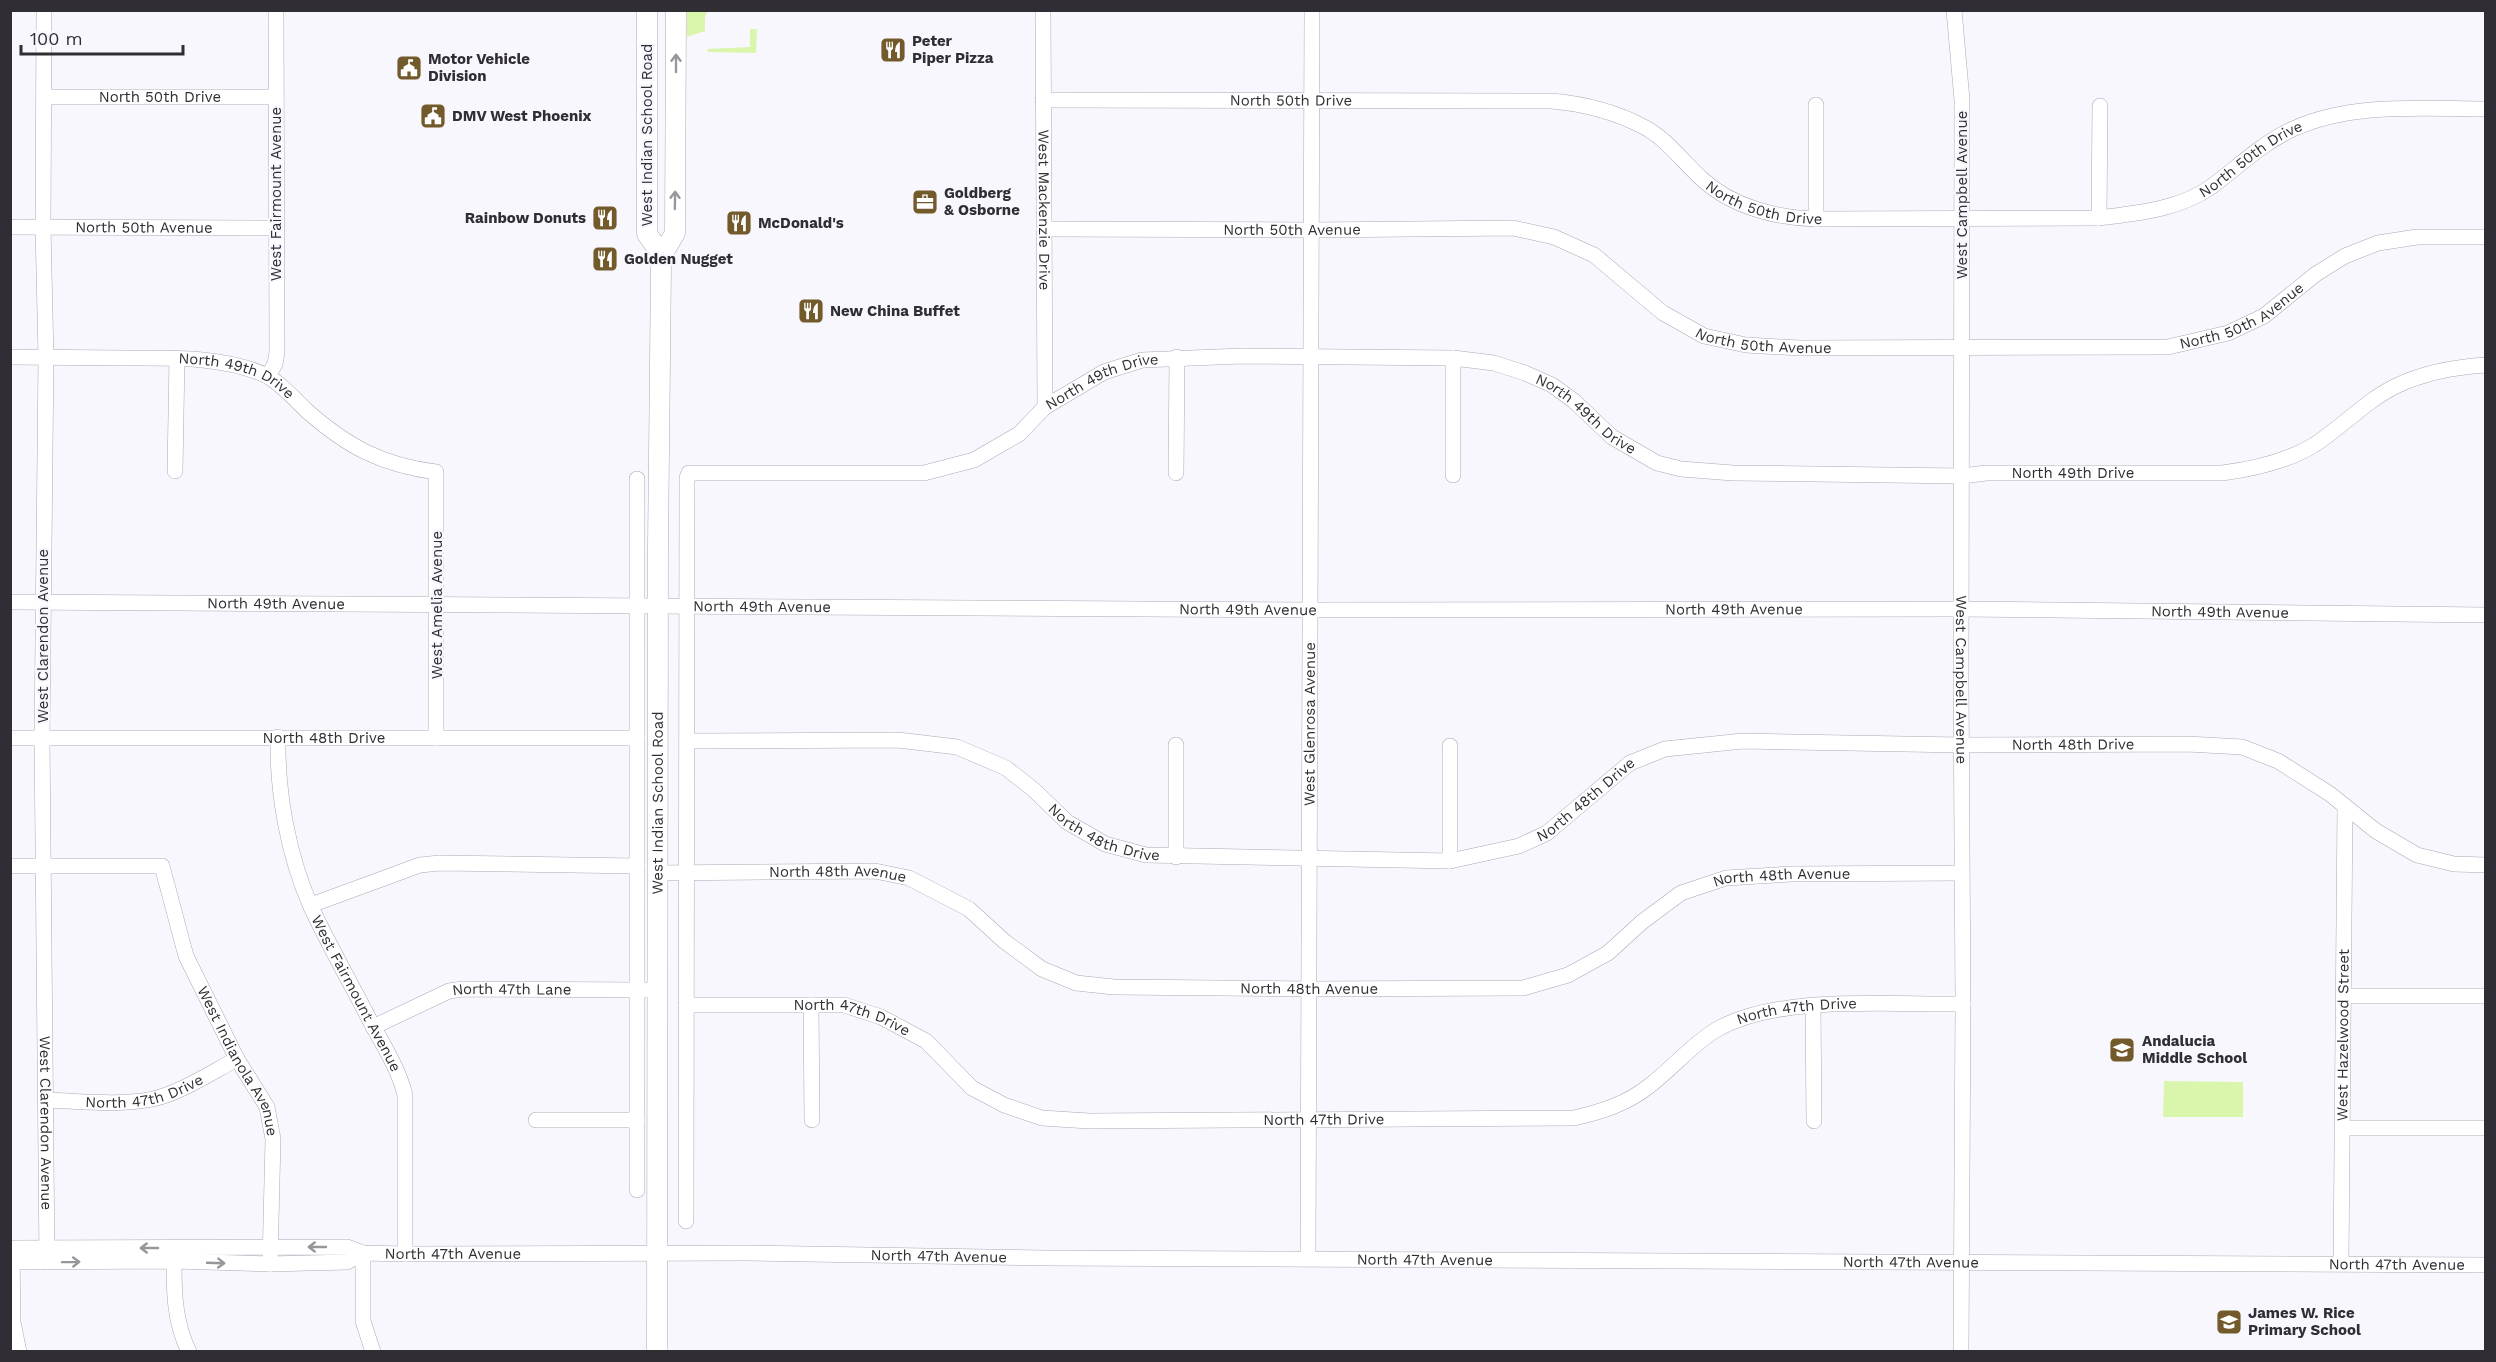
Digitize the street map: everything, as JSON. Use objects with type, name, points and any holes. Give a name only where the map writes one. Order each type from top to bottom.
[{"type":"main road","name":"West Indian School Road","points":[[647,10],[647,234],[662,255]]},
{"type":"main road","name":"West Indian School Road","points":[[657,1352],[658,606],[662,255],[675,233],[675,10]]},
{"type":"street","name":"West Clarendon Avenue","points":[[44,10],[43,227],[46,357],[42,738],[47,1255]]},
{"type":"street","name":"West Fairmount Avenue","points":[[268,376],[275,364],[276,352],[276,10]]},
{"type":"street","name":"West Mackenzie Drive","points":[[1042,10],[1045,407]]},
{"type":"street","name":"West Glenrosa Avenue","points":[[1308,1258],[1312,10]]},
{"type":"street","name":"West Campbell Avenue","points":[[1954,10],[1962,100],[1961,1352]]},
{"type":"street","name":"North 50th Drive","points":[[44,97],[276,97]]},
{"type":"street","name":"North 50th Drive","points":[[1043,100],[1552,101],[1575,103],[1614,114],[1645,128],[1664,142],[1704,181],[1734,200],[1772,214],[1816,219],[2098,218],[2141,213],[2170,207],[2210,188],[2250,155],[2292,129],[2323,118],[2359,110],[2486,109]]},
{"type":"street","points":[[1816,105],[1816,219]]},
{"type":"street","points":[[2098,218],[2100,106]]},
{"type":"street","name":"North 50th Avenue","points":[[10,227],[277,228]]},
{"type":"street","name":"North 50th Avenue","points":[[1044,229],[1513,228],[1554,237],[1594,255],[1663,313],[1704,336],[1727,342],[1800,348],[2168,346],[2228,333],[2264,316],[2316,274],[2345,256],[2378,243],[2417,237],[2486,237]]},
{"type":"street","name":"North 49th Drive","points":[[10,357],[177,358],[221,363],[268,376],[351,446],[376,459],[406,468],[436,472]]},
{"type":"street","points":[[1176,473],[1177,357]]},
{"type":"street","name":"North 49th Drive","points":[[689,473],[924,473],[974,460],[1019,434],[1045,407],[1104,372],[1142,360],[1177,357],[1453,358],[1494,363],[1552,385],[1574,401],[1612,437],[1657,463],[1681,470],[1733,473],[1962,476],[1986,473],[2208,473],[2258,467],[2278,461],[2313,445],[2395,386],[2452,367],[2486,365]]},
{"type":"street","points":[[175,471],[177,358]]},
{"type":"street","points":[[1453,358],[1453,476]]},
{"type":"street","name":"West Amelia Avenue","points":[[436,472],[436,738]]},
{"type":"street","name":"West Indian School Road","points":[[686,1221],[687,478],[689,473]]},
{"type":"street","name":"West Indian School Road","points":[[637,479],[637,1190]]},
{"type":"street","name":"North 49th Avenue","points":[[10,602],[1310,610],[1961,609],[2486,615]]},
{"type":"street","name":"West Fairmount Avenue","points":[[279,737],[278,774],[283,804],[293,849],[310,905],[373,1028],[400,1075],[405,1095],[405,1254]]},
{"type":"street","name":"North 48th Drive","points":[[10,738],[637,738]]},
{"type":"street","name":"North 48th Drive","points":[[687,741],[898,740],[957,747],[1006,768],[1034,790],[1067,822],[1105,844],[1146,855],[1450,861],[1519,846],[1547,833],[1630,763],[1665,748],[1743,741],[1961,745],[2187,744],[2242,747],[2278,760],[2376,831],[2417,855],[2454,864],[2486,865]]},
{"type":"street","points":[[1176,745],[1176,857]]},
{"type":"street","points":[[1450,746],[1450,861]]},
{"type":"street","name":"West Hazelwood Street","points":[[2341,1263],[2345,807]]},
{"type":"street","points":[[310,905],[420,865],[441,863],[637,866]]},
{"type":"street","points":[[10,866],[45,867]]},
{"type":"street","name":"West Indianola Avenue","points":[[45,867],[162,866],[186,956],[237,1059],[267,1107],[273,1139],[270,1264]]},
{"type":"street","name":"North 48th Avenue","points":[[658,873],[875,872],[909,878],[969,909],[1004,941],[1042,969],[1076,983],[1113,987],[1309,990],[1523,988],[1568,975],[1608,953],[1642,922],[1681,893],[1726,878],[1791,874],[1961,873]]},
{"type":"street","name":"North 47th Lane","points":[[373,1028],[449,991],[658,990]]},
{"type":"street","points":[[2344,996],[2486,996]]},
{"type":"street","name":"North 47th Drive","points":[[686,1005],[844,1005],[881,1017],[926,1041],[972,1088],[1004,1105],[1042,1118],[1089,1121],[1574,1118],[1604,1111],[1647,1088],[1700,1041],[1717,1030],[1778,1009],[1813,1006],[1963,1004]]},
{"type":"street","points":[[811,1005],[812,1120]]},
{"type":"street","points":[[1813,1006],[1814,1121]]},
{"type":"street","name":"North 47th Drive","points":[[46,1100],[126,1101],[153,1098],[179,1089],[237,1059]]},
{"type":"street","points":[[536,1120],[637,1120]]},
{"type":"street","points":[[2343,1128],[2486,1128]]},
{"type":"street","name":"North 47th Avenue","points":[[11,1255],[174,1254],[270,1248],[347,1247],[363,1253],[405,1254],[657,1253],[2486,1265]]},
{"type":"street","points":[[363,1253],[363,1321],[373,1352]]},
{"type":"street","name":"North 47th Avenue","points":[[174,1254],[270,1264],[347,1262],[363,1253]]},
{"type":"street","points":[[174,1254],[177,1323],[189,1352]]},
{"type":"street","points":[[11,1255],[13,1322],[19,1352]]},
{"type":"green space","points":[[687,11],[708,11],[705,16],[705,31],[687,37]]},
{"type":"green space","points":[[750,29],[757,29],[756,53],[708,52],[707,49],[750,47]]},
{"type":"green space","points":[[2164,1081],[2243,1082],[2243,1117],[2163,1117]]},
{"type":"place","name":"Peter Piper Pizza","points":[[893,50]]},
{"type":"place","name":"Motor Vehicle Division","points":[[409,68]]},
{"type":"place","name":"DMV West Phoenix","points":[[433,116]]},
{"type":"place","name":"Goldberg & Osborne","points":[[925,202]]},
{"type":"place","name":"Rainbow Donuts","points":[[605,218]]},
{"type":"place","name":"McDonald's","points":[[739,223]]},
{"type":"place","name":"Golden Nugget","points":[[605,259]]},
{"type":"place","name":"New China Buffet","points":[[811,311]]},
{"type":"place","name":"Andalucia Middle School","points":[[2122,1050]]},
{"type":"place","name":"James W. Rice Primary School","points":[[2229,1322]]}]
